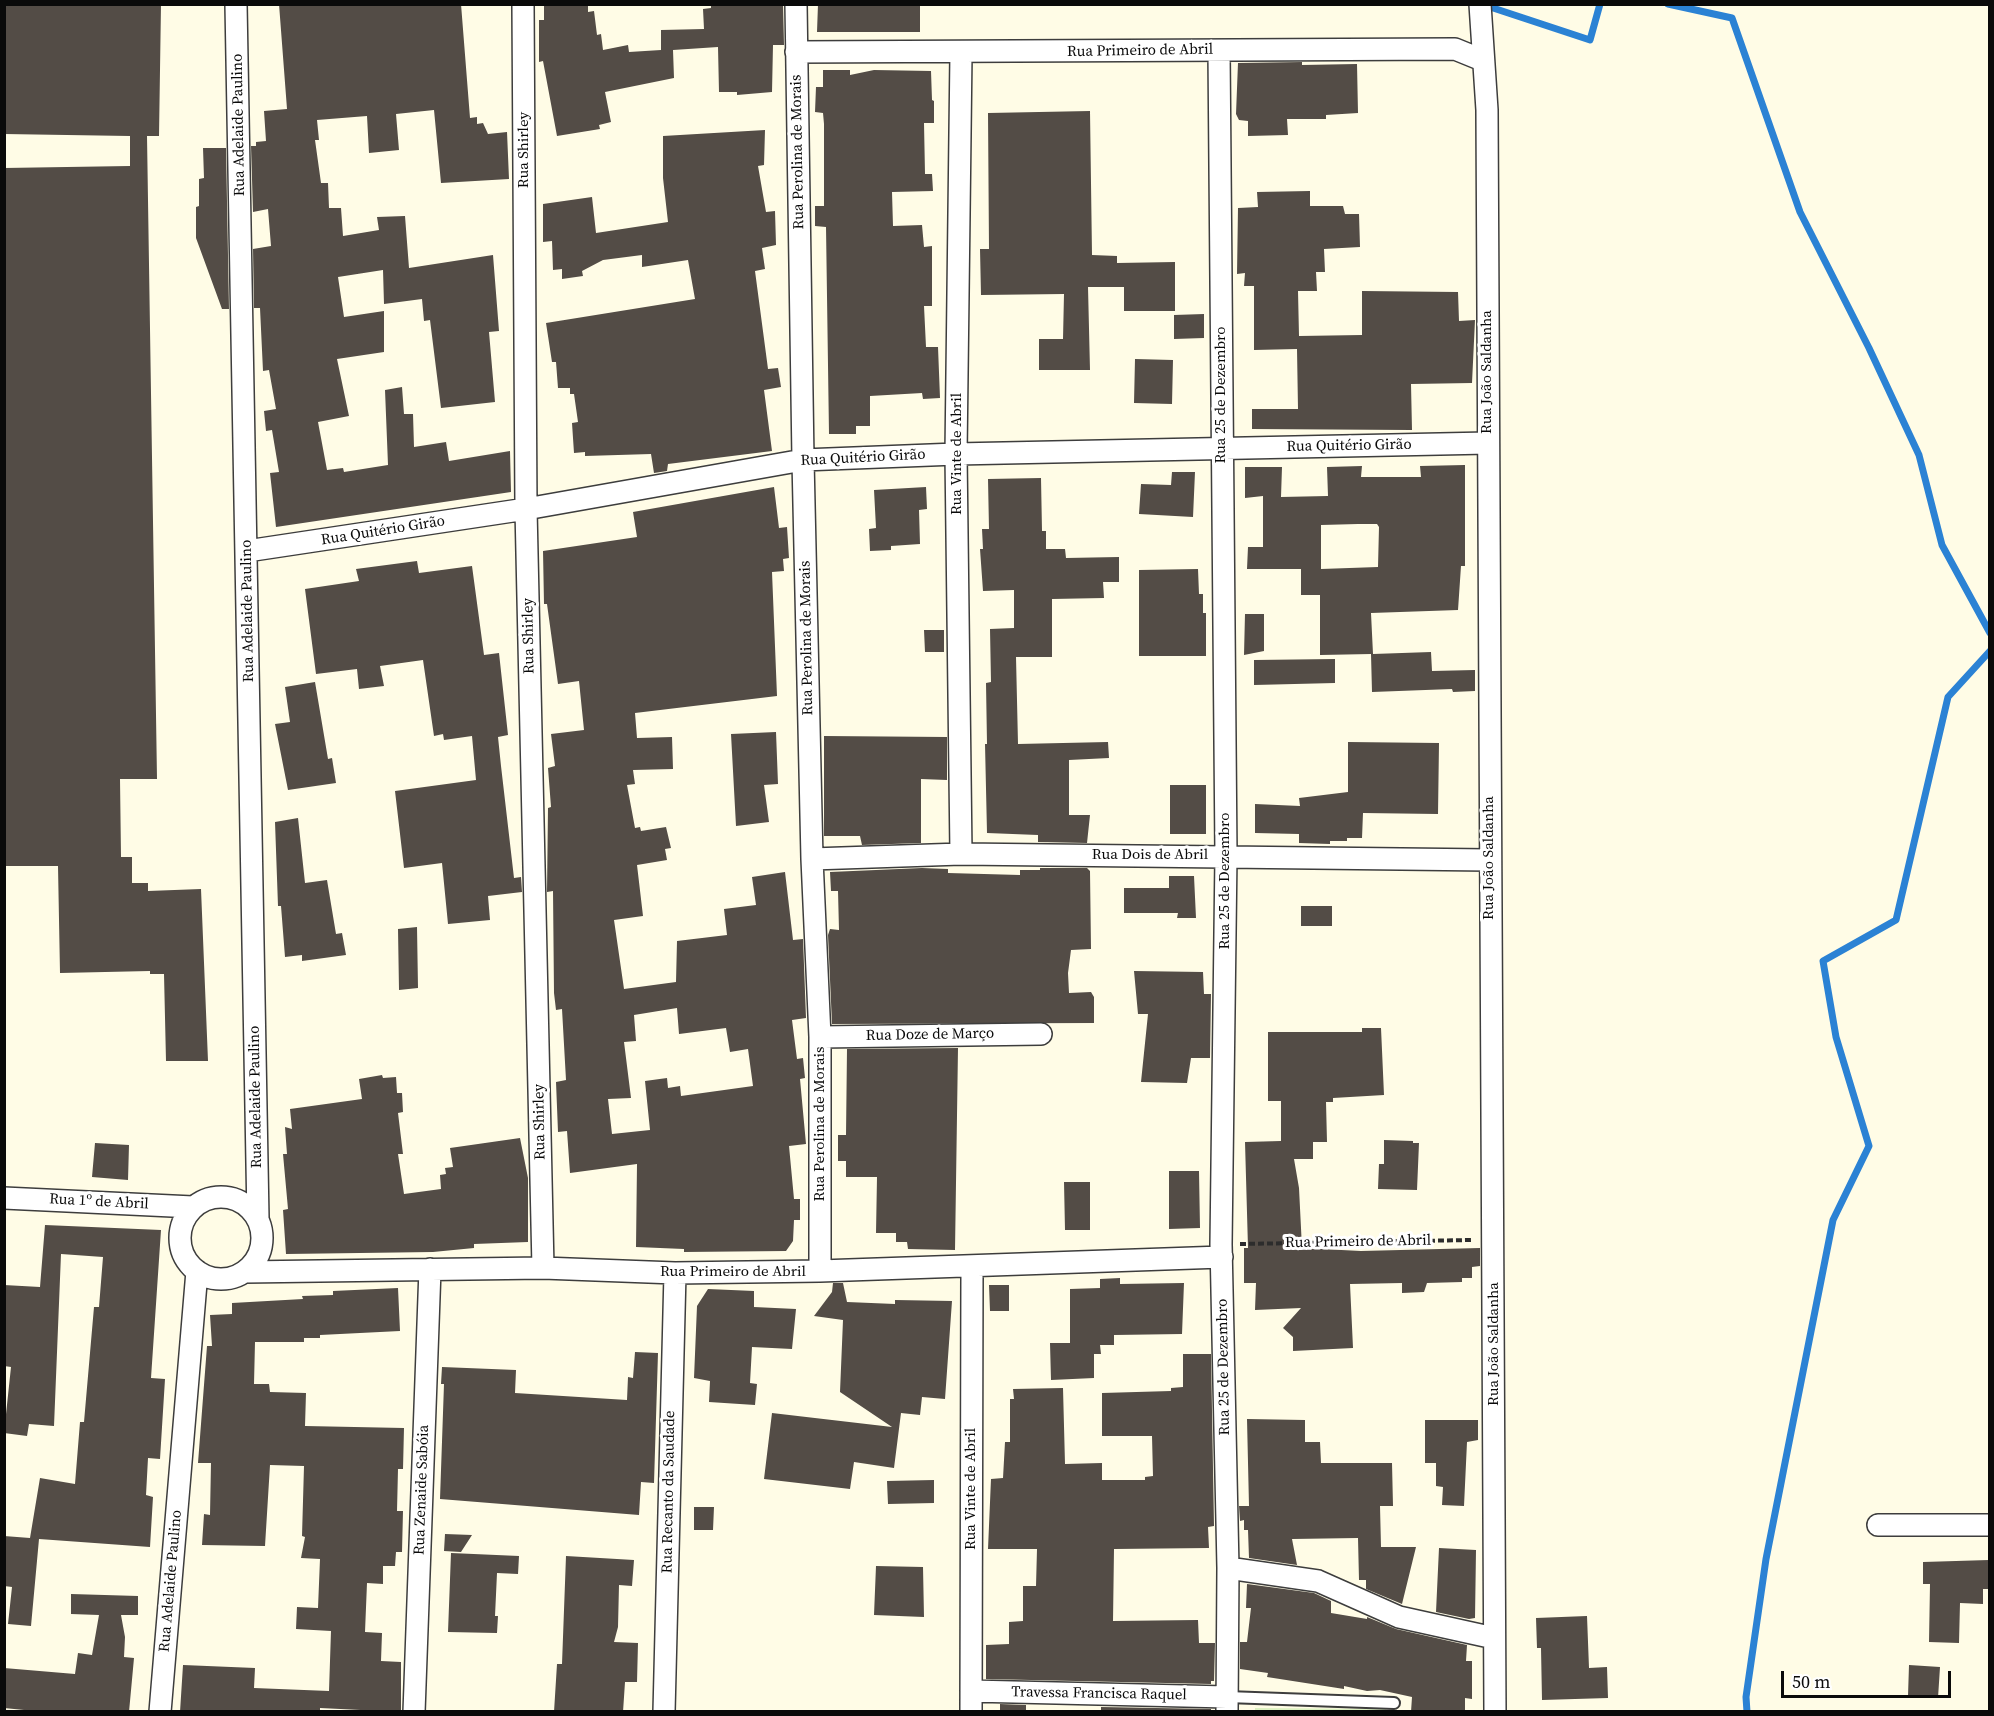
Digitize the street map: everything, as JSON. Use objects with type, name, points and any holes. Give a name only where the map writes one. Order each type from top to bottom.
[{"type":"street","name":"Rua Adelaide Paulino","points":[[236,4],[258,1218]]},
{"type":"street","name":"Rua Shirley","points":[[523,4],[526,509],[543,1268]]},
{"type":"street","name":"Rua Perolina de Morais","points":[[796,4],[812,859],[820,1037],[820,1271]]},
{"type":"street","name":"Rua João Saldanha","points":[[1480,4],[1487,110],[1495,1712]]},
{"type":"street","name":"Rua Primeiro de Abril","points":[[796,52],[1455,49],[1482,60]]},
{"type":"street","name":"Rua 25 de Dezembro","points":[[1219,51],[1226,855],[1222,1250],[1228,1568],[1227,1704]]},
{"type":"street","name":"Rua Vinte de Abril","points":[[961,53],[956,454],[961,854]]},
{"type":"street","name":"Rua Quitério Girão","points":[[247,551],[526,509],[803,460],[956,454],[1488,443]]},
{"type":"street","name":"Rua Dois de Abril","points":[[812,859],[961,854],[1226,855],[1489,860]]},
{"type":"street","name":"Rua Doze de Março","points":[[820,1037],[1041,1034]]},
{"type":"street","points":[[229,1196],[246,1204],[258,1218],[263,1238],[262,1248],[252,1266],[245,1272],[221,1279],[197,1271],[185,1257],[180,1240],[181,1227],[193,1207],[210,1197],[229,1196]]},
{"type":"street","name":"Rua 1º de Abril","points":[[4,1198],[193,1207]]},
{"type":"street","name":"Rua Primeiro de Abril","points":[[245,1272],[543,1268],[675,1273],[972,1268],[1222,1250]]},
{"type":"street","name":"Rua Vinte de Abril","points":[[971,1701],[972,1268]]},
{"type":"street","name":"Rua Zenaide Sabóia","points":[[414,1712],[430,1269]]},
{"type":"street","name":"Rua Adelaide Paulino","points":[[160,1712],[197,1271]]},
{"type":"street","name":"Rua Recanto da Saudade","points":[[664,1712],[675,1273]]},
{"type":"street","points":[[1878,1525],[1989,1525]]},
{"type":"street","points":[[1228,1568],[1318,1581],[1399,1617],[1494,1638]]},
{"type":"street","name":"Travessa Francisca Raquel","points":[[971,1701],[1227,1704]]},
{"type":"lane","points":[[1227,1704],[1394,1703]]},
{"type":"path","name":"Rua Primeiro de Abril","points":[[1222,1250],[1494,1240]]},
{"type":"green space","points":[[1255,1708],[1386,1709],[1386,1711],[1255,1712]]},
{"type":"building","points":[[4,4],[161,4],[159,136],[147,136],[157,779],[120,779],[121,857],[132,857],[132,883],[148,883],[148,891],[201,889],[208,1061],[166,1061],[164,974],[150,974],[150,971],[60,973],[58,866],[4,866],[4,168],[130,166],[130,136],[4,134]]},
{"type":"building","points":[[279,4],[461,4],[470,118],[477,117],[477,124],[483,123],[488,134],[507,132],[509,179],[441,183],[434,110],[396,114],[399,150],[369,153],[367,116],[317,120],[319,140],[315,140],[321,183],[328,183],[329,208],[341,208],[343,236],[379,230],[377,217],[405,216],[409,268],[493,255],[499,331],[489,332],[495,402],[441,408],[430,320],[424,321],[422,299],[384,304],[383,270],[338,277],[344,317],[384,311],[384,352],[337,359],[349,416],[318,422],[327,470],[343,468],[344,472],[388,465],[385,390],[402,387],[404,414],[413,414],[414,447],[446,442],[449,461],[510,451],[511,492],[276,527],[270,473],[279,472],[272,430],[266,431],[264,411],[276,409],[269,370],[263,371],[260,308],[254,308],[253,249],[271,246],[268,209],[253,212],[251,146],[256,146],[256,142],[266,141],[264,111],[287,109]]},
{"type":"building","points":[[544,4],[588,4],[588,12],[594,11],[597,35],[601,34],[603,50],[628,45],[629,52],[661,50],[661,30],[704,29],[703,9],[711,8],[711,4],[783,4],[784,45],[773,45],[772,92],[737,95],[737,92],[719,92],[718,47],[673,50],[674,78],[605,92],[611,122],[599,125],[600,129],[557,136],[543,61],[539,62],[539,20],[544,20]]},
{"type":"building","points":[[818,4],[920,4],[920,32],[817,32]]},
{"type":"building","points":[[1302,62],[1302,65],[1357,64],[1358,113],[1326,115],[1326,119],[1287,119],[1288,135],[1248,136],[1248,121],[1239,120],[1236,114],[1238,63]]},
{"type":"building","points":[[823,70],[850,70],[850,75],[874,70],[931,71],[932,100],[934,101],[934,123],[924,123],[925,174],[932,174],[933,191],[892,192],[893,226],[922,225],[924,247],[932,246],[932,306],[924,306],[926,347],[938,347],[940,398],[923,399],[922,393],[870,396],[870,426],[856,426],[856,434],[829,434],[826,227],[815,226],[815,206],[824,206],[823,113],[815,112],[816,87],[823,87]]},
{"type":"building","points":[[1090,111],[1092,255],[1117,256],[1117,263],[1175,262],[1175,311],[1124,311],[1124,287],[1088,287],[1090,370],[1039,370],[1039,339],[1063,339],[1064,294],[981,295],[980,249],[989,249],[988,113]]},
{"type":"building","points":[[765,130],[764,165],[758,166],[766,212],[775,211],[776,245],[762,248],[765,269],[755,271],[768,369],[778,368],[781,387],[764,390],[772,451],[668,464],[667,471],[654,473],[651,454],[585,456],[585,452],[574,453],[572,423],[578,422],[574,394],[570,394],[570,388],[558,388],[556,362],[552,362],[546,323],[695,299],[688,260],[642,267],[642,255],[603,260],[582,271],[583,276],[562,279],[562,269],[553,270],[552,241],[543,242],[543,204],[592,197],[596,233],[668,222],[663,178],[663,136]]},
{"type":"building","points":[[203,148],[226,148],[229,309],[222,309],[196,238],[199,179],[204,178]]},
{"type":"building","points":[[1310,191],[1310,206],[1343,206],[1345,214],[1359,214],[1360,247],[1324,249],[1325,272],[1316,272],[1317,291],[1298,291],[1299,336],[1362,335],[1362,291],[1458,292],[1459,321],[1475,320],[1472,383],[1411,384],[1412,430],[1252,429],[1252,409],[1298,409],[1297,349],[1254,350],[1254,286],[1244,286],[1245,273],[1237,274],[1238,208],[1258,207],[1257,192]]},
{"type":"building","points":[[1204,314],[1204,338],[1174,339],[1174,315]]},
{"type":"building","points":[[1135,359],[1173,360],[1172,404],[1134,403]]},
{"type":"building","points":[[1465,465],[1465,566],[1461,566],[1458,610],[1371,613],[1373,654],[1431,652],[1432,671],[1475,670],[1475,691],[1453,692],[1452,689],[1372,692],[1371,654],[1320,655],[1320,595],[1301,595],[1301,569],[1247,569],[1248,547],[1263,547],[1263,496],[1245,498],[1245,467],[1282,467],[1281,497],[1328,496],[1327,467],[1362,466],[1361,477],[1421,477],[1420,466]],"holes":[[[1377,524],[1379,527],[1378,567],[1321,569],[1321,525]]]},
{"type":"building","points":[[1172,472],[1195,472],[1193,517],[1139,514],[1141,484],[1171,485]]},
{"type":"building","points":[[1041,478],[1042,531],[1046,531],[1046,549],[1065,549],[1066,558],[1119,557],[1119,582],[1103,582],[1104,598],[1052,599],[1052,657],[1016,657],[1018,744],[1108,742],[1109,758],[1069,760],[1069,815],[1090,815],[1087,843],[1038,842],[1038,835],[987,833],[985,744],[987,744],[986,683],[991,682],[990,629],[1014,628],[1014,590],[983,591],[980,549],[983,549],[982,529],[989,529],[988,479]]},
{"type":"building","points":[[774,487],[779,528],[787,527],[789,558],[783,559],[784,571],[772,572],[777,696],[635,713],[637,738],[672,737],[673,769],[633,770],[635,784],[627,785],[635,828],[640,827],[641,831],[666,827],[671,848],[665,849],[667,860],[637,865],[643,916],[614,920],[624,989],[676,982],[677,941],[727,935],[724,909],[756,905],[752,877],[785,872],[793,940],[803,939],[806,1018],[792,1020],[797,1059],[803,1058],[805,1078],[800,1079],[806,1144],[789,1146],[794,1199],[800,1199],[800,1220],[794,1220],[793,1241],[786,1251],[684,1252],[684,1249],[636,1247],[637,1164],[570,1173],[567,1131],[558,1132],[556,1082],[566,1080],[562,1009],[556,1010],[554,993],[553,891],[547,892],[548,808],[551,807],[548,768],[555,766],[551,734],[584,730],[579,681],[558,684],[547,604],[544,604],[543,551],[637,537],[633,512]],"holes":[[[677,1008],[679,1034],[726,1028],[730,1052],[748,1049],[753,1086],[681,1096],[680,1086],[668,1088],[667,1078],[645,1081],[650,1130],[612,1134],[608,1099],[631,1098],[624,1042],[636,1041],[634,1015]]]},
{"type":"building","points":[[926,487],[927,509],[919,510],[920,544],[891,546],[891,550],[870,551],[869,529],[876,528],[874,490]]},
{"type":"building","points":[[417,561],[419,573],[472,566],[484,655],[499,653],[508,735],[498,737],[514,878],[521,877],[522,892],[488,896],[490,920],[448,924],[442,863],[404,868],[395,791],[476,780],[472,736],[444,740],[443,734],[434,736],[423,660],[380,666],[384,686],[359,689],[357,669],[316,674],[305,589],[359,581],[356,569]]},
{"type":"building","points":[[1198,569],[1199,594],[1203,594],[1203,613],[1206,613],[1206,656],[1139,656],[1139,570]]},
{"type":"building","points":[[1245,614],[1264,614],[1264,651],[1244,655]]},
{"type":"building","points":[[924,630],[944,630],[944,652],[925,652]]},
{"type":"building","points":[[1335,659],[1335,683],[1254,685],[1254,660]]},
{"type":"building","points":[[315,682],[328,759],[332,758],[336,783],[288,790],[275,724],[290,722],[285,687]]},
{"type":"building","points":[[776,732],[778,784],[764,785],[769,822],[736,826],[731,734]]},
{"type":"building","points":[[824,736],[947,737],[947,780],[921,779],[921,843],[862,845],[860,836],[824,836]]},
{"type":"building","points":[[1348,742],[1439,743],[1438,814],[1363,813],[1362,838],[1330,841],[1330,844],[1299,843],[1299,834],[1255,833],[1255,804],[1300,806],[1299,798],[1348,792]]},
{"type":"building","points":[[1170,785],[1206,785],[1206,834],[1170,834]]},
{"type":"building","points":[[298,818],[305,883],[327,880],[336,934],[342,933],[346,955],[302,961],[302,955],[285,957],[281,906],[278,906],[275,822]]},
{"type":"building","points":[[1087,868],[1090,871],[1091,949],[1071,950],[1068,973],[1069,993],[1091,992],[1094,997],[1094,1023],[832,1024],[828,935],[830,929],[839,930],[838,891],[831,891],[830,872],[948,869],[948,873],[1020,875],[1020,870]]},
{"type":"building","points":[[1169,876],[1194,876],[1196,918],[1177,918],[1178,913],[1124,913],[1124,888],[1169,888]]},
{"type":"building","points":[[1301,906],[1332,906],[1332,926],[1301,926]]},
{"type":"building","points":[[417,927],[418,988],[399,990],[398,929]]},
{"type":"building","points":[[1134,971],[1203,972],[1204,994],[1211,994],[1210,1058],[1191,1058],[1187,1083],[1141,1082],[1148,1014],[1138,1014]]},
{"type":"building","points":[[1362,1028],[1381,1028],[1384,1095],[1333,1098],[1333,1102],[1326,1102],[1327,1142],[1313,1142],[1313,1159],[1294,1159],[1299,1188],[1302,1248],[1361,1251],[1480,1248],[1480,1266],[1472,1267],[1472,1278],[1462,1278],[1462,1282],[1427,1283],[1424,1292],[1402,1293],[1402,1283],[1350,1284],[1353,1348],[1293,1351],[1293,1337],[1283,1328],[1301,1308],[1255,1310],[1256,1283],[1244,1283],[1244,1248],[1248,1248],[1245,1142],[1281,1141],[1281,1101],[1268,1101],[1268,1032],[1362,1032]]},
{"type":"building","points":[[958,1048],[955,1250],[908,1249],[907,1242],[896,1242],[896,1233],[876,1233],[877,1177],[846,1177],[846,1161],[838,1161],[838,1135],[846,1135],[847,1049]]},
{"type":"building","points":[[382,1075],[383,1078],[396,1077],[397,1093],[402,1093],[403,1112],[398,1113],[403,1154],[398,1154],[404,1194],[441,1189],[440,1175],[446,1174],[445,1168],[453,1167],[450,1148],[520,1138],[528,1178],[528,1242],[474,1244],[474,1248],[433,1252],[286,1254],[283,1210],[288,1209],[283,1154],[287,1154],[285,1127],[292,1129],[290,1109],[362,1099],[359,1079]]},
{"type":"building","points":[[1384,1140],[1419,1143],[1417,1190],[1378,1189],[1379,1164],[1384,1164]]},
{"type":"building","points":[[95,1143],[129,1145],[128,1180],[92,1177]]},
{"type":"building","points":[[1169,1171],[1199,1171],[1200,1228],[1169,1229]]},
{"type":"building","points":[[1064,1182],[1090,1182],[1090,1230],[1065,1230]]},
{"type":"building","points":[[45,1225],[161,1230],[151,1378],[165,1379],[160,1459],[148,1458],[146,1495],[153,1497],[150,1547],[39,1539],[31,1626],[8,1624],[12,1587],[4,1586],[4,1536],[30,1538],[40,1478],[75,1484],[80,1422],[84,1422],[94,1307],[99,1307],[103,1257],[61,1254],[54,1426],[29,1424],[27,1436],[4,1433],[11,1367],[4,1366],[4,1285],[40,1287]]},
{"type":"building","points":[[1120,1278],[1120,1284],[1184,1283],[1182,1334],[1114,1335],[1114,1345],[1100,1345],[1101,1354],[1094,1354],[1094,1378],[1051,1380],[1050,1343],[1070,1343],[1070,1289],[1100,1288],[1100,1279]]},
{"type":"building","points":[[833,1283],[843,1283],[847,1302],[895,1304],[895,1300],[952,1301],[945,1399],[922,1397],[920,1415],[901,1413],[894,1468],[854,1462],[850,1489],[764,1479],[772,1413],[892,1427],[840,1392],[843,1320],[814,1316],[832,1292]]},
{"type":"building","points":[[989,1285],[1009,1285],[1009,1311],[990,1311]]},
{"type":"building","points":[[398,1288],[400,1331],[320,1335],[320,1338],[304,1338],[304,1342],[255,1342],[254,1384],[269,1384],[270,1392],[306,1393],[305,1426],[404,1428],[403,1469],[398,1469],[397,1511],[403,1511],[402,1552],[396,1552],[395,1566],[383,1566],[383,1584],[367,1583],[365,1632],[382,1633],[381,1661],[401,1662],[401,1712],[320,1708],[320,1712],[180,1712],[183,1665],[255,1668],[254,1688],[329,1691],[331,1631],[296,1629],[297,1607],[318,1608],[320,1559],[301,1558],[305,1537],[302,1536],[304,1466],[270,1465],[265,1546],[202,1545],[204,1514],[210,1515],[211,1463],[198,1463],[207,1346],[212,1346],[210,1315],[232,1314],[232,1303],[303,1299],[302,1296],[333,1295],[333,1291]]},
{"type":"building","points":[[708,1289],[754,1291],[754,1307],[796,1309],[792,1349],[752,1347],[750,1383],[757,1384],[755,1405],[709,1402],[710,1381],[694,1378],[697,1306]]},
{"type":"building","points":[[635,1352],[658,1353],[654,1483],[641,1482],[639,1515],[440,1499],[444,1384],[441,1384],[442,1367],[516,1370],[515,1393],[627,1400],[628,1377],[633,1378]]},
{"type":"building","points":[[1183,1354],[1211,1354],[1214,1526],[1208,1527],[1209,1548],[1114,1549],[1113,1621],[1198,1620],[1199,1643],[1215,1643],[1214,1681],[1211,1681],[1211,1684],[986,1679],[986,1645],[1009,1644],[1009,1622],[1023,1621],[1023,1586],[1036,1586],[1037,1549],[988,1549],[991,1479],[1003,1478],[1005,1442],[1010,1442],[1010,1399],[1014,1399],[1013,1389],[1063,1388],[1065,1464],[1102,1463],[1102,1480],[1145,1480],[1145,1477],[1153,1476],[1152,1436],[1102,1436],[1102,1393],[1171,1391],[1171,1388],[1183,1387]]},
{"type":"building","points":[[1247,1419],[1305,1420],[1305,1442],[1320,1442],[1321,1463],[1392,1463],[1393,1506],[1380,1506],[1381,1547],[1416,1547],[1402,1604],[1366,1589],[1366,1580],[1359,1580],[1358,1538],[1292,1539],[1297,1565],[1249,1558],[1248,1530],[1244,1530],[1244,1520],[1240,1521],[1239,1506],[1249,1506]]},
{"type":"building","points":[[1425,1420],[1478,1420],[1478,1440],[1467,1442],[1464,1506],[1442,1505],[1443,1487],[1436,1486],[1436,1463],[1425,1463]]},
{"type":"building","points":[[934,1480],[934,1503],[888,1504],[887,1481]]},
{"type":"building","points":[[694,1507],[714,1507],[713,1530],[694,1530]]},
{"type":"building","points":[[445,1534],[472,1535],[461,1552],[444,1551]]},
{"type":"building","points":[[1439,1548],[1476,1550],[1475,1618],[1469,1619],[1436,1612]]},
{"type":"building","points":[[451,1553],[519,1556],[518,1574],[497,1573],[495,1616],[498,1616],[497,1633],[448,1632]]},
{"type":"building","points":[[566,1556],[634,1560],[632,1586],[619,1585],[618,1627],[614,1642],[638,1643],[637,1682],[625,1682],[623,1712],[554,1712],[557,1664],[562,1664]]},
{"type":"building","points":[[1989,1560],[1989,1589],[1983,1589],[1983,1604],[1960,1603],[1959,1643],[1929,1642],[1930,1584],[1923,1584],[1923,1562]]},
{"type":"building","points":[[876,1566],[923,1567],[924,1617],[874,1615]]},
{"type":"building","points":[[1247,1584],[1314,1593],[1331,1601],[1331,1613],[1367,1619],[1367,1617],[1396,1629],[1467,1645],[1466,1661],[1472,1661],[1472,1699],[1465,1698],[1465,1712],[1411,1712],[1412,1697],[1380,1690],[1367,1691],[1344,1686],[1344,1689],[1267,1677],[1268,1673],[1240,1669],[1240,1642],[1247,1642],[1251,1608],[1246,1608]]},
{"type":"building","points":[[71,1594],[138,1596],[138,1615],[121,1615],[125,1637],[124,1657],[134,1658],[129,1712],[44,1712],[4,1708],[4,1668],[75,1674],[78,1653],[92,1655],[99,1615],[71,1614]]},
{"type":"building","points":[[1587,1616],[1589,1668],[1607,1667],[1608,1698],[1542,1700],[1541,1648],[1537,1648],[1536,1618]]},
{"type":"building","points":[[1909,1665],[1940,1667],[1938,1698],[1908,1696]]},
{"type":"building","points":[[1000,1704],[1026,1705],[1026,1712],[1000,1712]]},
{"type":"building","points":[[1101,1707],[1211,1709],[1211,1712],[1101,1712]]},
{"type":"waterway","points":[[1484,5],[1590,40],[1600,4]]},
{"type":"waterway","points":[[1668,4],[1732,18],[1800,212],[1869,348],[1919,455],[1942,545],[1990,633]]},
{"type":"waterway","points":[[1747,1712],[1746,1697],[1766,1559],[1833,1220],[1869,1146],[1836,1037],[1823,961],[1896,920],[1948,697],[1990,651]]}]
